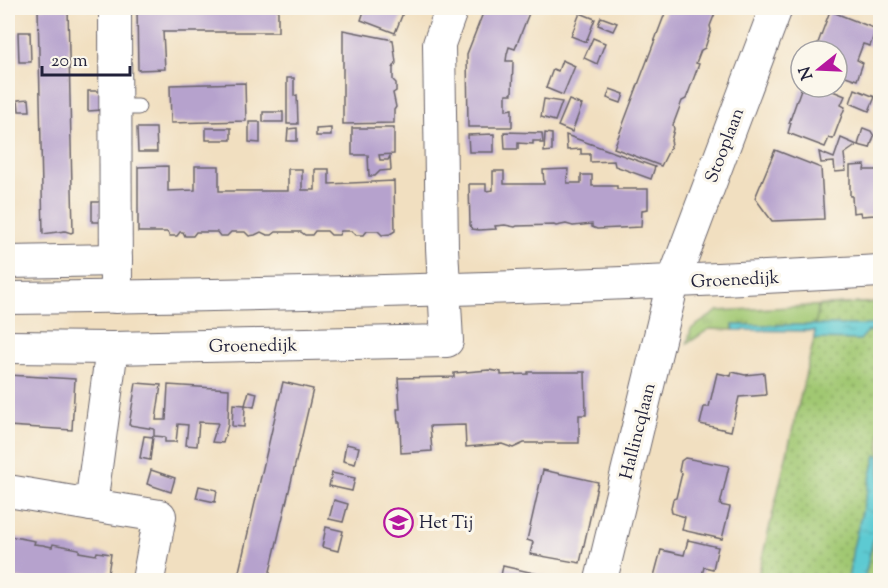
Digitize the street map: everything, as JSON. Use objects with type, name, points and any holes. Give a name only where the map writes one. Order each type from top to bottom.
[{"type":"street","points":[[115,8],[126,107],[116,260],[116,297]]},
{"type":"street","points":[[445,290],[442,248],[439,44],[452,8]]},
{"type":"street","name":"Stooplaan","points":[[673,282],[776,8]]},
{"type":"street","points":[[8,262],[116,260]]},
{"type":"street","name":"Groenedijk","points":[[8,298],[445,290],[673,282],[880,271]]},
{"type":"street","name":"Hallincqlaan","points":[[601,580],[673,282]]},
{"type":"street","name":"Groenedijk","points":[[8,347],[112,348],[447,341],[445,290]]},
{"type":"street","points":[[91,505],[112,348]]},
{"type":"street","points":[[8,491],[160,516],[148,580]]},
{"type":"green space","points":[[880,302],[858,325],[733,326],[733,330],[709,329],[687,344],[691,329],[718,311]]},
{"type":"green space","points":[[880,302],[880,580],[757,580],[814,339],[818,306]]},
{"type":"water","points":[[733,325],[880,325],[880,332],[868,331],[860,340],[814,339],[815,331],[734,330]]},
{"type":"water","points":[[876,455],[880,456],[880,510],[864,580],[848,580],[853,548]]},
{"type":"building","points":[[38,8],[68,8],[73,232],[71,233],[65,231],[43,234]]},
{"type":"building","points":[[137,8],[278,8],[278,32],[163,32],[165,69],[138,70]]},
{"type":"building","points":[[365,8],[405,8],[395,33],[361,20]]},
{"type":"building","points":[[485,8],[531,8],[515,49],[509,47],[507,54],[506,61],[513,61],[512,94],[506,94],[506,110],[512,109],[512,127],[468,127],[467,54]]},
{"type":"building","points":[[667,8],[717,8],[705,48],[701,50],[696,63],[699,64],[686,99],[682,101],[673,125],[672,144],[661,166],[614,148]]},
{"type":"building","points":[[830,11],[876,29],[870,46],[863,44],[857,60],[863,63],[857,80],[849,77],[849,39],[820,39]]},
{"type":"building","points":[[580,13],[595,19],[586,42],[571,36]]},
{"type":"building","points":[[601,17],[617,23],[613,31],[598,25]]},
{"type":"building","points":[[343,30],[393,40],[396,63],[393,68],[393,80],[396,83],[396,91],[393,93],[396,107],[394,123],[343,124]]},
{"type":"building","points":[[18,32],[30,32],[31,62],[19,62]]},
{"type":"building","points":[[593,38],[605,43],[597,64],[584,58]]},
{"type":"building","points":[[562,60],[575,66],[563,95],[546,88],[553,69],[558,71]]},
{"type":"building","points":[[287,78],[294,78],[298,124],[287,124]]},
{"type":"building","points":[[245,83],[246,121],[171,123],[170,85]]},
{"type":"building","points":[[610,89],[624,94],[621,103],[607,98]]},
{"type":"building","points":[[855,89],[875,97],[869,111],[850,103]]},
{"type":"building","points":[[88,91],[102,91],[102,110],[88,111]]},
{"type":"building","points":[[29,99],[30,111],[19,111],[18,100]]},
{"type":"building","points":[[544,99],[562,102],[555,121],[541,117]]},
{"type":"building","points":[[797,99],[844,99],[841,105],[845,107],[833,139],[829,138],[825,147],[788,133],[791,123],[789,123]]},
{"type":"building","points":[[569,100],[582,105],[572,132],[558,126]]},
{"type":"building","points":[[263,112],[283,112],[283,122],[263,122]]},
{"type":"building","points":[[249,122],[260,122],[260,143],[249,142]]},
{"type":"building","points":[[137,128],[156,128],[157,152],[138,152]]},
{"type":"building","points":[[206,128],[231,128],[231,140],[206,140]]},
{"type":"building","points":[[297,128],[297,141],[287,141],[288,129]]},
{"type":"building","points":[[331,128],[331,136],[316,136],[316,129]]},
{"type":"building","points":[[352,128],[394,128],[394,154],[379,155],[380,160],[388,160],[390,156],[391,170],[380,171],[375,176],[369,176],[368,155],[352,155]]},
{"type":"building","points":[[863,128],[871,131],[874,136],[870,148],[858,145]]},
{"type":"building","points":[[504,132],[542,133],[543,143],[533,141],[533,144],[518,143],[518,149],[505,149]]},
{"type":"building","points":[[545,133],[552,134],[552,151],[544,152]]},
{"type":"building","points":[[494,134],[494,152],[469,152],[468,135]]},
{"type":"building","points":[[566,135],[655,167],[651,179],[615,166],[614,161],[590,162],[590,154],[581,154],[581,149],[567,150]]},
{"type":"building","points":[[841,138],[857,145],[844,154],[846,171],[835,172],[834,162],[821,163],[819,152],[834,158]]},
{"type":"building","points":[[775,150],[821,168],[824,219],[772,221],[755,198]]},
{"type":"building","points":[[865,165],[864,170],[878,170],[880,211],[875,211],[875,215],[861,216],[860,212],[853,213],[852,196],[850,196],[850,166]]},
{"type":"building","points":[[168,166],[168,191],[195,190],[195,166],[219,166],[219,191],[288,191],[288,169],[302,169],[302,190],[315,190],[315,169],[329,169],[329,184],[394,181],[395,231],[382,235],[378,231],[367,231],[364,235],[356,235],[352,231],[341,231],[339,235],[331,235],[327,231],[315,231],[312,235],[305,235],[301,232],[276,232],[267,235],[261,232],[249,236],[245,232],[231,232],[227,236],[220,236],[217,232],[196,232],[193,236],[185,236],[183,232],[180,232],[177,236],[170,236],[167,232],[138,232],[138,167]]},
{"type":"building","points":[[568,169],[567,183],[581,183],[581,175],[592,175],[592,186],[648,189],[648,209],[642,210],[641,227],[597,229],[592,227],[592,224],[573,226],[566,224],[515,227],[505,225],[495,226],[496,229],[472,229],[469,184],[486,184],[486,191],[493,190],[493,171],[504,171],[504,184],[544,184],[543,170]]},
{"type":"building","points":[[92,202],[106,202],[106,222],[92,222]]},
{"type":"building","points":[[489,370],[501,372],[501,375],[528,374],[528,372],[585,372],[586,415],[579,415],[579,443],[524,443],[513,448],[502,444],[466,447],[465,425],[430,426],[432,451],[401,453],[400,422],[398,422],[397,409],[400,409],[398,378],[454,377],[454,373]]},
{"type":"building","points":[[732,372],[745,375],[764,373],[766,395],[739,397],[731,431],[700,424],[704,407],[709,407],[717,373],[731,376]]},
{"type":"building","points":[[8,375],[75,379],[72,430],[8,426]]},
{"type":"building","points":[[283,382],[313,389],[268,580],[237,580]]},
{"type":"building","points":[[136,383],[161,385],[156,420],[166,420],[168,385],[229,389],[228,425],[223,443],[212,442],[218,423],[199,422],[197,446],[186,445],[188,425],[178,424],[176,442],[165,442],[165,437],[154,436],[154,429],[129,425]]},
{"type":"building","points":[[249,391],[257,393],[254,407],[245,405]]},
{"type":"building","points":[[233,404],[245,405],[244,427],[232,426]]},
{"type":"building","points":[[144,436],[153,437],[150,460],[140,458]]},
{"type":"building","points":[[346,444],[359,447],[355,464],[343,461]]},
{"type":"building","points":[[685,458],[729,466],[720,505],[730,507],[722,539],[682,530],[685,517],[672,513],[673,499],[676,498],[682,473],[679,471],[681,461]]},
{"type":"building","points":[[151,470],[175,478],[171,492],[147,484]]},
{"type":"building","points":[[543,470],[598,482],[580,563],[530,554],[533,542],[527,540]]},
{"type":"building","points":[[332,473],[355,478],[352,491],[329,486]]},
{"type":"building","points":[[199,486],[217,490],[215,502],[196,498]]},
{"type":"building","points":[[334,500],[348,504],[343,522],[329,519]]},
{"type":"building","points":[[326,527],[343,531],[338,551],[322,547]]},
{"type":"building","points":[[9,536],[35,541],[34,544],[52,547],[53,544],[96,555],[97,552],[111,554],[107,580],[27,580],[8,577]]},
{"type":"building","points":[[688,540],[718,547],[713,569],[704,567],[701,580],[653,580],[661,550],[684,555]]},
{"type":"building","points":[[503,566],[547,576],[546,580],[500,580]]},
{"type":"place","name":"Het Tij","points":[[398,522]]}]
